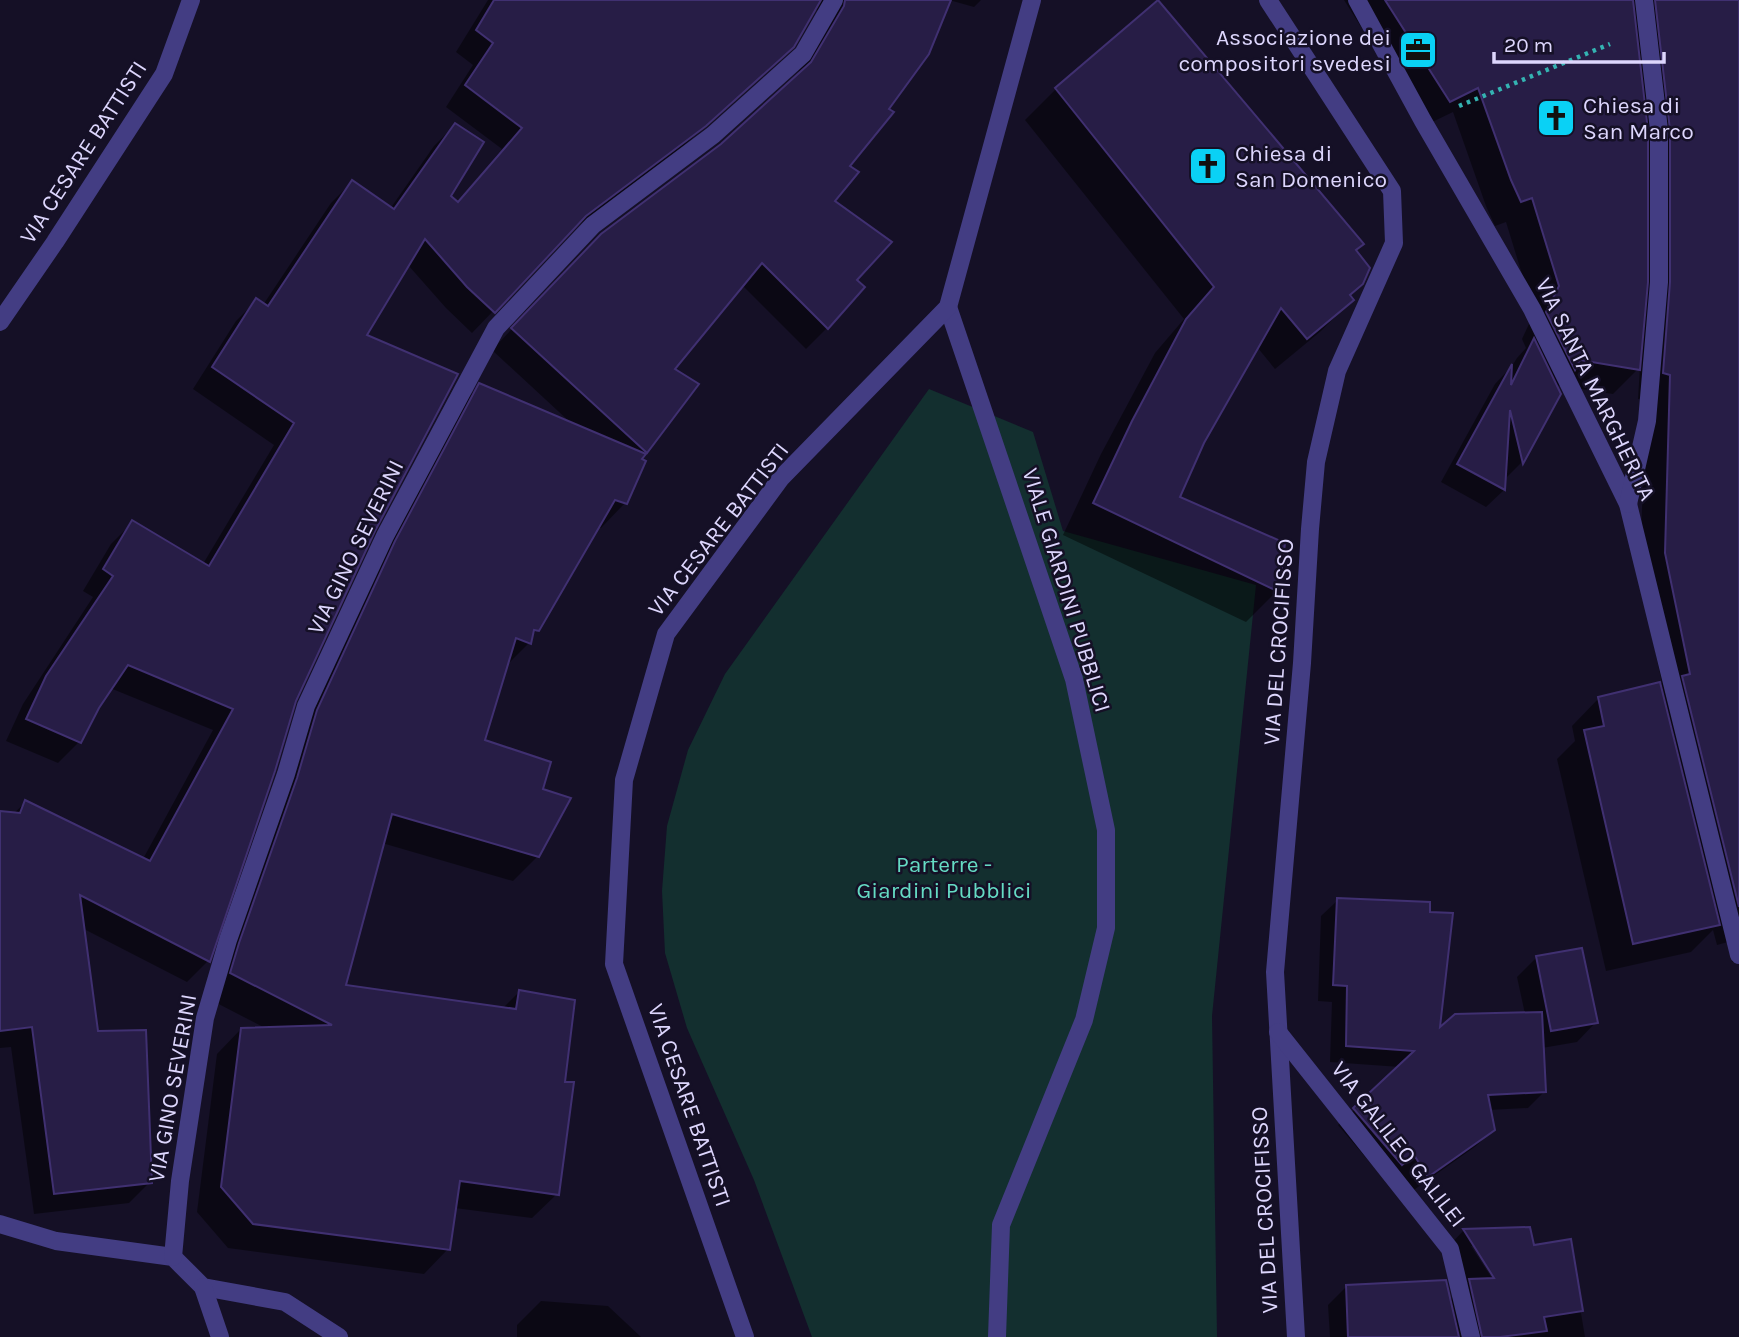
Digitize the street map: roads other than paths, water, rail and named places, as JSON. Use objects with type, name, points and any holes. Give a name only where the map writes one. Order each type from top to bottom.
[{"type":"street","name":"VIA CESARE BATTISTI","points":[[0,322],[164,74],[191,0]]},
{"type":"street","name":"VIA GINO SEVERINI","points":[[173,1257],[180,1181],[205,1018],[224,953],[286,774],[306,706],[385,536],[496,328],[593,225],[713,135],[803,54],[834,0]]},
{"type":"street","name":"VIA CESARE BATTISTI","points":[[745,1337],[614,964],[624,780],[666,634],[781,478],[948,307],[1032,0]]},
{"type":"street","name":"VIA DEL CROCIFISSO","points":[[1268,0],[1392,191],[1394,243],[1337,371],[1316,462],[1303,663],[1275,972],[1296,1337]]},
{"type":"street","name":"VIA SANTA MARGHERITA","points":[[1356,0],[1532,309],[1628,504],[1739,955]]},
{"type":"street","points":[[1628,504],[1647,421],[1659,282],[1659,130],[1644,0]]},
{"type":"street","name":"VIALE GIARDINI PUBBLICI","points":[[948,307],[1074,679],[1106,830],[1106,928],[1084,1020],[1001,1225],[997,1337]]},
{"type":"street","name":"VIA GALILEO GALILEI","points":[[1279,1032],[1450,1249],[1471,1337]]},
{"type":"street","points":[[0,1224],[56,1241],[173,1257],[202,1287],[220,1337]]},
{"type":"street","points":[[202,1287],[285,1301],[339,1337]]},
{"type":"place","name":"Associazione dei compositori svedesi","points":[[1418,50]]},
{"type":"place","name":"Chiesa di San Marco","points":[[1556,118]]},
{"type":"place","name":"Chiesa di San Domenico","points":[[1208,166]]},
{"type":"park label","name":"Parterre - Giardini Pubblici","points":[[944,877]]}]
